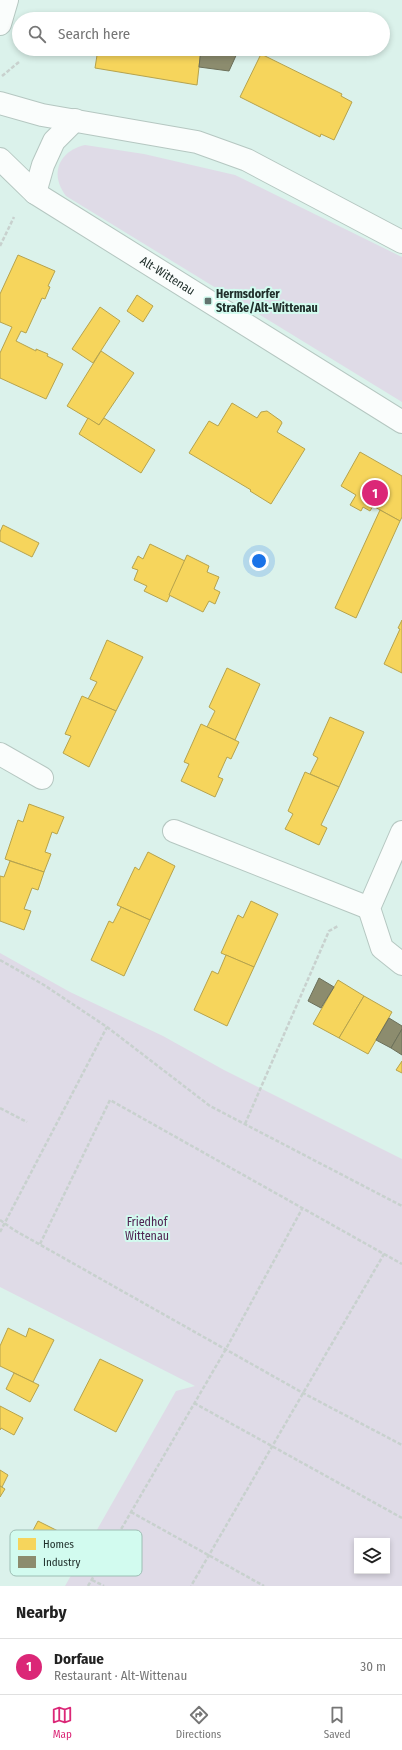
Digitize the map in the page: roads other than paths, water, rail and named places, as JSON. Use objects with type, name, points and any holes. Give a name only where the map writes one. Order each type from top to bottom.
[{"type":"main road","points":[[0,24],[7,0]]},
{"type":"main road","points":[[0,103],[42,115],[197,142],[247,160],[402,242]]},
{"type":"main road","points":[[35,193],[43,164],[54,141],[75,120]]},
{"type":"main road","name":"Alt-Wittenau","points":[[0,159],[35,193],[402,422]]},
{"type":"main road","points":[[0,754],[42,778]]},
{"type":"main road","points":[[174,831],[369,908]]},
{"type":"main road","points":[[402,832],[369,908],[382,948],[402,964]]},
{"type":"place","name":"Hermsdorfer Straße/Alt-Wittenau","points":[[208,301]]},
{"type":"place","name":"Dorfaue","points":[[375,493]]},
{"type":"park label","name":"Friedhof Wittenau","points":[[147,1229]]}]
